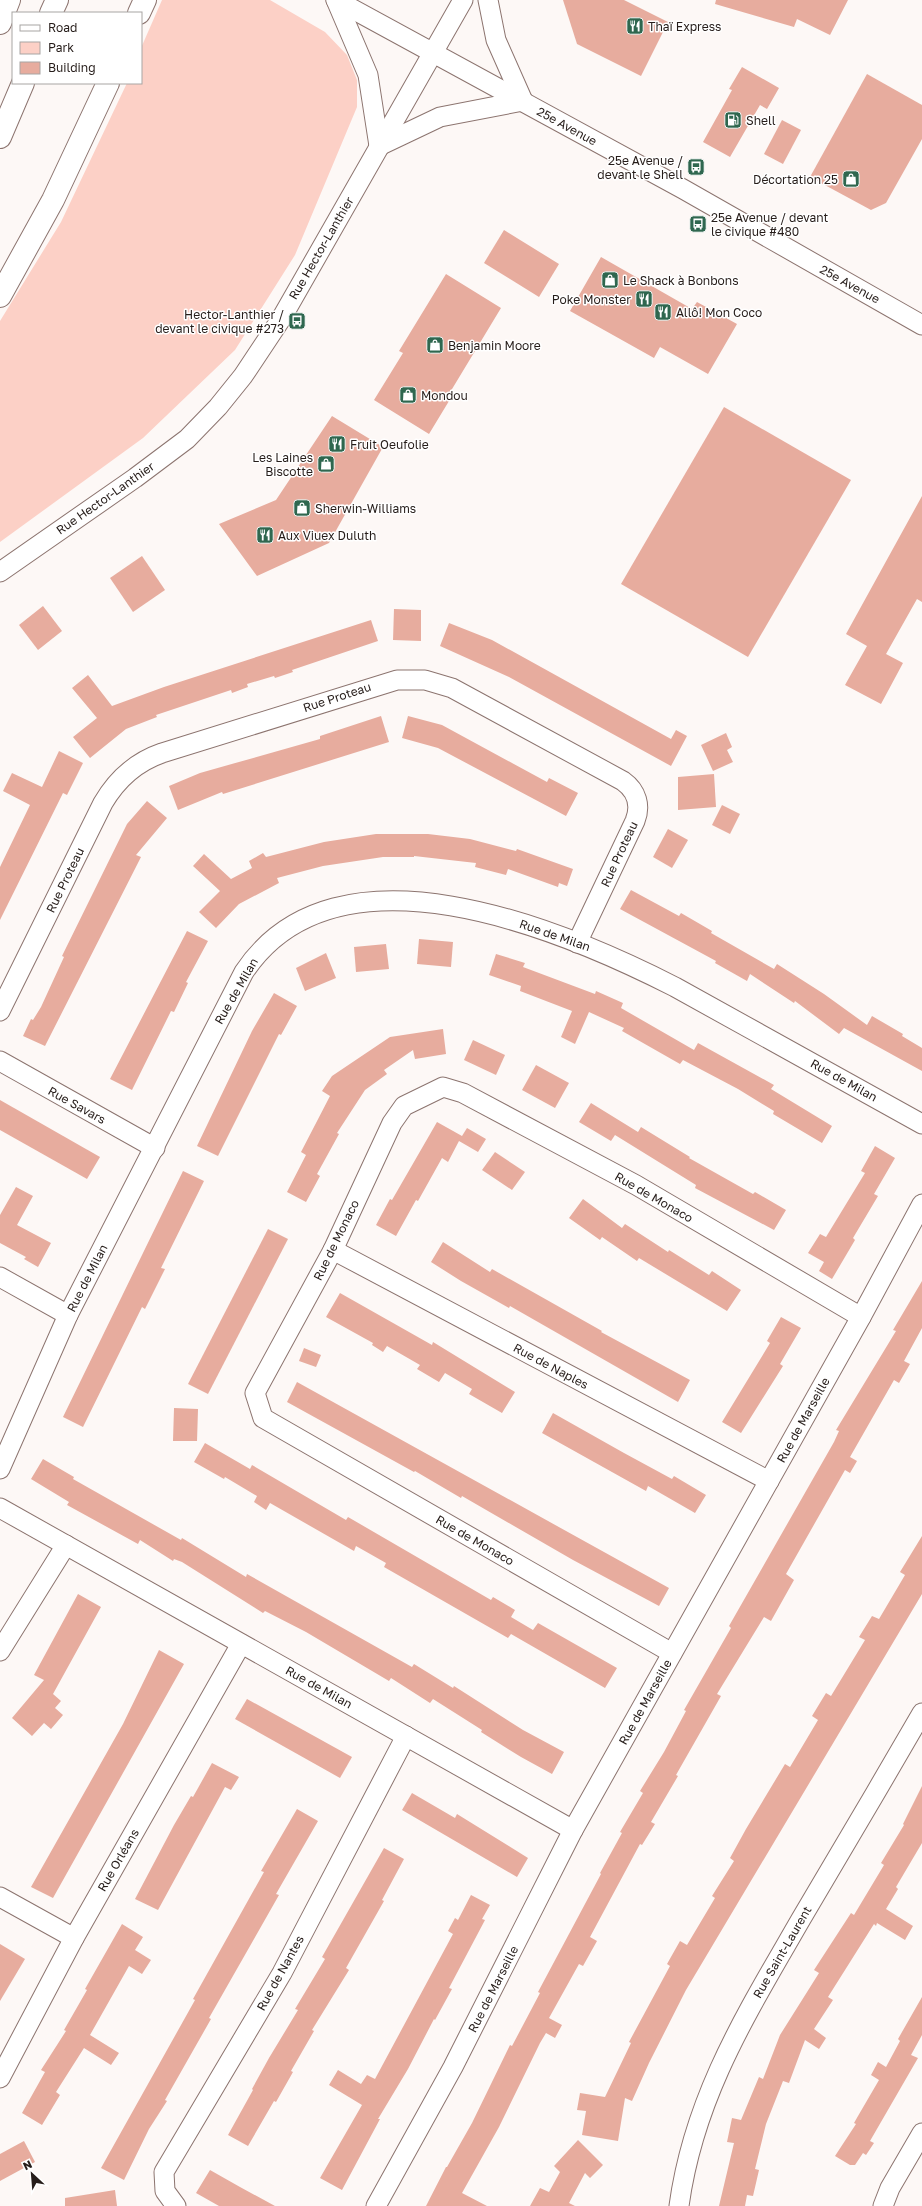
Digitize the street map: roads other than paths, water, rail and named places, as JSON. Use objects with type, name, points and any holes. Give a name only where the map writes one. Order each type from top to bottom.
[{"type":"highway","points":[[0,23],[9,0]]},
{"type":"highway","points":[[51,12],[56,0]]},
{"type":"highway","points":[[140,12],[145,0]]},
{"type":"highway","points":[[0,137],[23,84]]},
{"type":"highway","points":[[0,296],[66,175],[108,84]]},
{"type":"street","name":"25e Avenue","points":[[336,0],[683,189],[922,325]]},
{"type":"street","points":[[336,0],[368,75],[379,146],[440,117],[523,101],[496,40],[488,0]]},
{"type":"street","name":"Rue Hector-Lanthier","points":[[0,572],[156,463],[187,439],[218,407],[243,376],[268,340],[463,0]]},
{"type":"street","name":"Rue Proteau","points":[[0,1011],[103,803],[114,786],[127,772],[144,761],[162,753],[397,680],[425,680],[452,688],[623,781],[634,792],[638,806],[635,822],[577,943]]},
{"type":"street","name":"Rue de Milan","points":[[0,1469],[68,1315],[244,972],[268,942],[287,928],[300,921],[326,911],[356,904],[394,901],[429,902],[492,914],[577,943],[634,966],[675,987],[922,1124]]},
{"type":"street","name":"Rue Savars","points":[[0,1061],[154,1148]]},
{"type":"street","name":"Rue de Monaco","points":[[672,1653],[263,1418],[255,1393],[333,1250],[392,1123],[404,1106],[443,1088],[463,1093],[636,1186],[861,1317]]},
{"type":"street","name":"Rue de Marseille","points":[[376,2206],[453,2067],[573,1830],[861,1317],[922,1204]]},
{"type":"street","name":"Rue de Naples","points":[[333,1250],[769,1481]]},
{"type":"street","points":[[0,1276],[68,1315]]},
{"type":"street","name":"Rue de Milan","points":[[0,1508],[573,1830]]},
{"type":"street","points":[[0,1651],[66,1545]]},
{"type":"street","name":"Rue Orléans","points":[[0,2078],[74,1938],[241,1644]]},
{"type":"street","name":"Rue Saint-Laurent","points":[[679,2206],[692,2141],[705,2101],[720,2063],[758,1993],[922,1713]]},
{"type":"street","name":"Rue de Nantes","points":[[176,2206],[165,2191],[164,2172],[282,1973],[406,1736]]},
{"type":"street","points":[[0,1897],[74,1938]]},
{"type":"street","points":[[883,2206],[890,2188],[922,2133]]},
{"type":"place","name":"Thaï Express","points":[[635,26]]},
{"type":"place","name":"Shell","points":[[733,120]]},
{"type":"place","name":"25e Avenue / devant le Shell","points":[[696,167]]},
{"type":"place","name":"Décortation 25","points":[[851,179]]},
{"type":"place","name":"25e Avenue / devant le civique #480","points":[[698,224]]},
{"type":"place","name":"Le Shack à Bonbons","points":[[610,280]]},
{"type":"place","name":"Poke Monster","points":[[644,299]]},
{"type":"place","name":"Allô! Mon Coco","points":[[663,312]]},
{"type":"place","name":"Hector-Lanthier / devant le civique #273","points":[[297,321]]},
{"type":"place","name":"Benjamin Moore","points":[[435,345]]},
{"type":"place","name":"Mondou","points":[[408,395]]},
{"type":"place","name":"Fruit Oeufolie","points":[[337,444]]},
{"type":"place","name":"Les Laines Biscotte","points":[[326,464]]},
{"type":"place","name":"Sherwin-Williams","points":[[302,508]]},
{"type":"place","name":"Aux Viuex Duluth","points":[[265,535]]}]
